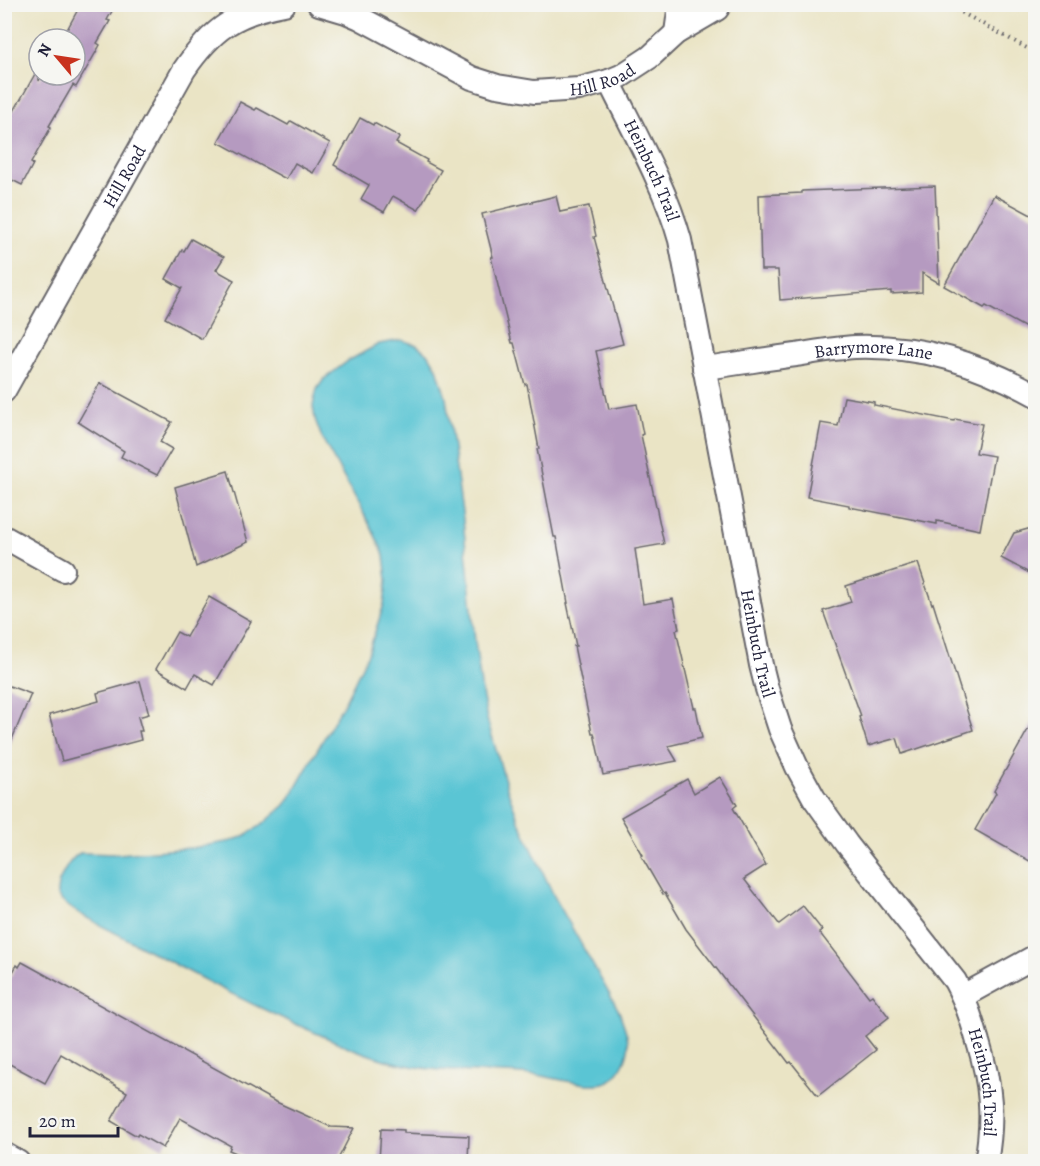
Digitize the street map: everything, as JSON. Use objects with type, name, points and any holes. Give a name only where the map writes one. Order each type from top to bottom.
[{"type":"street","name":"Hill Road","points":[[4,391],[193,56],[212,36],[231,21],[253,11],[284,4]]},
{"type":"street","name":"Hill Road","points":[[319,4],[360,18],[484,83],[521,91],[542,92],[579,89],[609,81],[631,71],[676,33],[717,9],[720,4]]},
{"type":"street","points":[[676,33],[680,4]]},
{"type":"street","name":"Heinbuch Trail","points":[[609,81],[661,188],[684,255],[761,665],[780,729],[797,767],[823,813],[955,981],[963,996],[988,1076],[991,1116],[986,1161]]},
{"type":"street","name":"Barrymore Lane","points":[[704,368],[854,347],[894,349],[922,352],[971,365],[1035,395]]},
{"type":"street","points":[[4,537],[63,570]]},
{"type":"street","points":[[963,996],[1035,956]]},
{"type":"street","points":[[4,1154],[18,1161]]},
{"type":"path","points":[[946,4],[1035,53]]},
{"type":"water","points":[[401,340],[417,345],[429,355],[437,368],[446,398],[463,519],[482,693],[487,719],[508,791],[519,821],[554,896],[619,1011],[627,1034],[628,1047],[623,1064],[613,1078],[603,1083],[586,1084],[523,1074],[430,1069],[373,1056],[292,1023],[222,989],[90,919],[69,906],[57,895],[64,871],[80,853],[118,854],[192,848],[232,841],[263,824],[285,805],[291,796],[344,703],[368,654],[384,604],[387,580],[381,548],[322,438],[315,419],[313,406],[315,397],[324,379],[348,361],[379,344]]},
{"type":"building","points":[[81,4],[116,4],[107,20],[110,21],[97,43],[100,45],[87,68],[87,27],[69,27]]},
{"type":"building","points":[[28,87],[72,87],[49,126],[51,127],[22,185],[4,176],[4,105],[14,111]]},
{"type":"building","points":[[240,102],[255,110],[257,108],[288,125],[291,121],[330,143],[313,173],[295,163],[286,179],[218,142]]},
{"type":"building","points":[[360,118],[400,137],[396,143],[441,170],[418,210],[393,196],[384,212],[361,199],[369,185],[334,165]]},
{"type":"building","points":[[935,186],[939,283],[922,273],[922,292],[891,294],[891,291],[780,300],[778,270],[761,270],[759,195]]},
{"type":"building","points":[[994,195],[1035,217],[1035,333],[944,286]]},
{"type":"building","points":[[556,196],[560,212],[589,206],[596,236],[594,237],[623,344],[596,351],[609,409],[637,404],[643,434],[641,435],[664,544],[635,549],[643,604],[673,599],[679,629],[676,630],[702,738],[668,746],[677,761],[603,775],[574,646],[576,646],[537,449],[539,449],[527,384],[525,385],[514,343],[512,343],[482,214]]},
{"type":"building","points":[[191,239],[224,257],[216,270],[234,280],[202,339],[165,318],[182,288],[166,279],[182,250],[184,251]]},
{"type":"building","points":[[100,383],[172,422],[160,442],[172,449],[157,475],[121,457],[124,451],[78,422]]},
{"type":"building","points":[[844,397],[954,421],[955,419],[982,424],[976,453],[994,456],[980,530],[937,521],[937,524],[807,497],[821,423],[838,426]]},
{"type":"building","points":[[228,471],[248,542],[196,567],[175,487]]},
{"type":"building","points":[[1035,527],[1035,576],[1001,558],[1014,533]]},
{"type":"building","points":[[918,563],[973,730],[902,754],[897,738],[868,746],[859,717],[861,716],[823,611],[851,602],[846,586]]},
{"type":"building","points":[[209,597],[251,621],[214,685],[195,674],[187,688],[156,669],[177,632],[186,637]]},
{"type":"building","points":[[140,681],[149,714],[138,717],[142,731],[139,731],[141,740],[62,761],[49,715],[99,701],[97,693]]},
{"type":"building","points":[[4,684],[31,694],[5,756],[4,756]]},
{"type":"building","points":[[1035,717],[1035,864],[975,830]]},
{"type":"building","points":[[720,777],[737,805],[733,808],[766,865],[744,879],[779,924],[803,906],[822,930],[819,932],[869,997],[872,995],[889,1017],[865,1036],[876,1050],[818,1096],[791,1062],[789,1063],[686,929],[665,893],[663,894],[621,817],[687,779],[694,793]]},
{"type":"building","points":[[22,962],[274,1101],[331,1127],[354,1128],[337,1161],[255,1161],[229,1150],[231,1146],[180,1118],[163,1148],[111,1121],[127,1092],[61,1054],[45,1083],[4,1061],[4,987],[17,965],[19,967]]},
{"type":"building","points":[[381,1129],[404,1130],[404,1133],[469,1136],[468,1161],[379,1161]]}]
